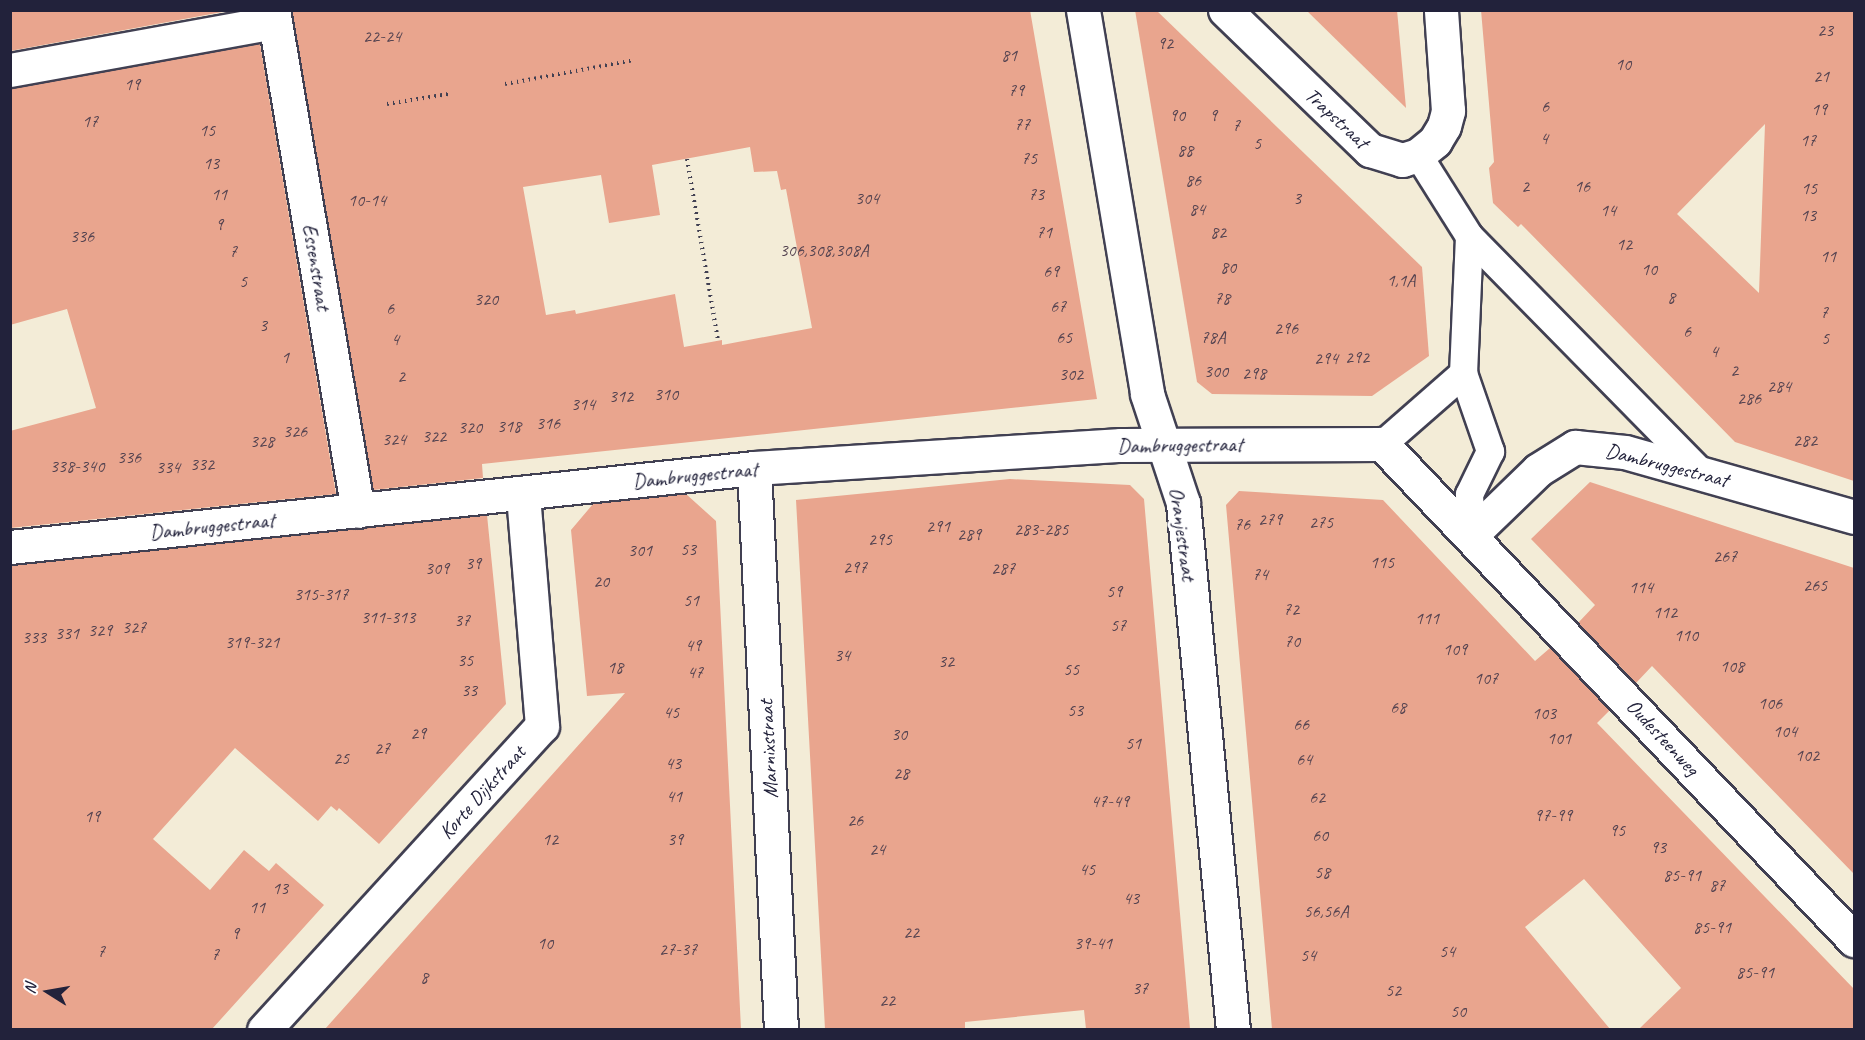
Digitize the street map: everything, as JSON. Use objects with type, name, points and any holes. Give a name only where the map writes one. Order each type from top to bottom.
[{"type":"street","name":"Oranjestraat","points":[[1083,10],[1147,394],[1183,503],[1233,1029]]},
{"type":"street","name":"Trapstraat","points":[[1225,10],[1370,150],[1402,160],[1418,155]]},
{"type":"street","points":[[1441,10],[1448,111],[1435,141],[1418,155],[1469,236],[1700,471]]},
{"type":"street","name":"Essenstraat","points":[[10,70],[274,16],[358,511]]},
{"type":"street","points":[[1469,236],[1463,373],[1490,451],[1469,494],[1471,535]]},
{"type":"street","points":[[1463,373],[1382,444],[1471,535]]},
{"type":"street","name":"Dambruggestraat","points":[[10,547],[754,468],[1165,444],[1382,444]]},
{"type":"street","name":"Dambruggestraat","points":[[1471,535],[1538,470],[1575,447],[1600,447],[1700,471],[1854,518]]},
{"type":"street","name":"Marnixstraat","points":[[754,468],[781,1029]]},
{"type":"street","name":"Korte Dijkstraat","points":[[264,1029],[542,726],[523,493]]},
{"type":"street","name":"Oudesteenweg","points":[[1471,535],[1854,940]]},
{"type":"path","points":[[505,84],[634,60]]},
{"type":"path","points":[[387,104],[448,94]]},
{"type":"path","points":[[687,159],[718,341]]},
{"type":"building","points":[[10,10],[233,10],[10,51]]},
{"type":"building","points":[[292,10],[1030,10],[1097,399],[482,464],[483,478],[373,490]],"holes":[[[750,147],[754,172],[777,171],[781,190],[786,189],[812,328],[722,345],[722,340],[684,347],[675,294],[576,314],[575,310],[546,315],[523,187],[601,175],[609,223],[660,215],[652,165]]]},
{"type":"building","points":[[1135,10],[1156,10],[1422,267],[1429,356],[1372,396],[1212,394],[1197,382]]},
{"type":"building","points":[[1306,10],[1397,10],[1406,108]]},
{"type":"building","points":[[1481,10],[1854,10],[1854,481],[1735,442],[1521,224],[1518,227],[1493,203],[1489,168],[1494,162]],"holes":[[[1765,124],[1759,293],[1677,214]]]},
{"type":"building","points":[[260,44],[336,494],[10,528],[10,431],[96,408],[67,309],[10,325],[10,88]]},
{"type":"building","points":[[1010,479],[1130,485],[1144,499],[1190,1029],[1086,1029],[1084,1010],[965,1022],[965,1029],[825,1029],[796,500]]},
{"type":"building","points":[[1590,482],[1854,568],[1854,874],[1652,666],[1636,683],[1578,623],[1595,605],[1531,539]]},
{"type":"building","points":[[1239,491],[1383,500],[1535,661],[1550,648],[1610,710],[1597,723],[1854,989],[1854,1029],[1639,1029],[1681,988],[1584,879],[1525,927],[1610,1029],[1272,1029],[1226,505]]},
{"type":"building","points":[[686,494],[716,521],[741,1029],[325,1029],[625,693],[587,696],[571,530],[593,504]]},
{"type":"building","points":[[487,515],[506,704],[379,844],[339,808],[337,811],[331,806],[318,821],[235,748],[153,839],[210,890],[244,850],[269,871],[276,863],[324,905],[212,1029],[10,1029],[10,565]]}]
